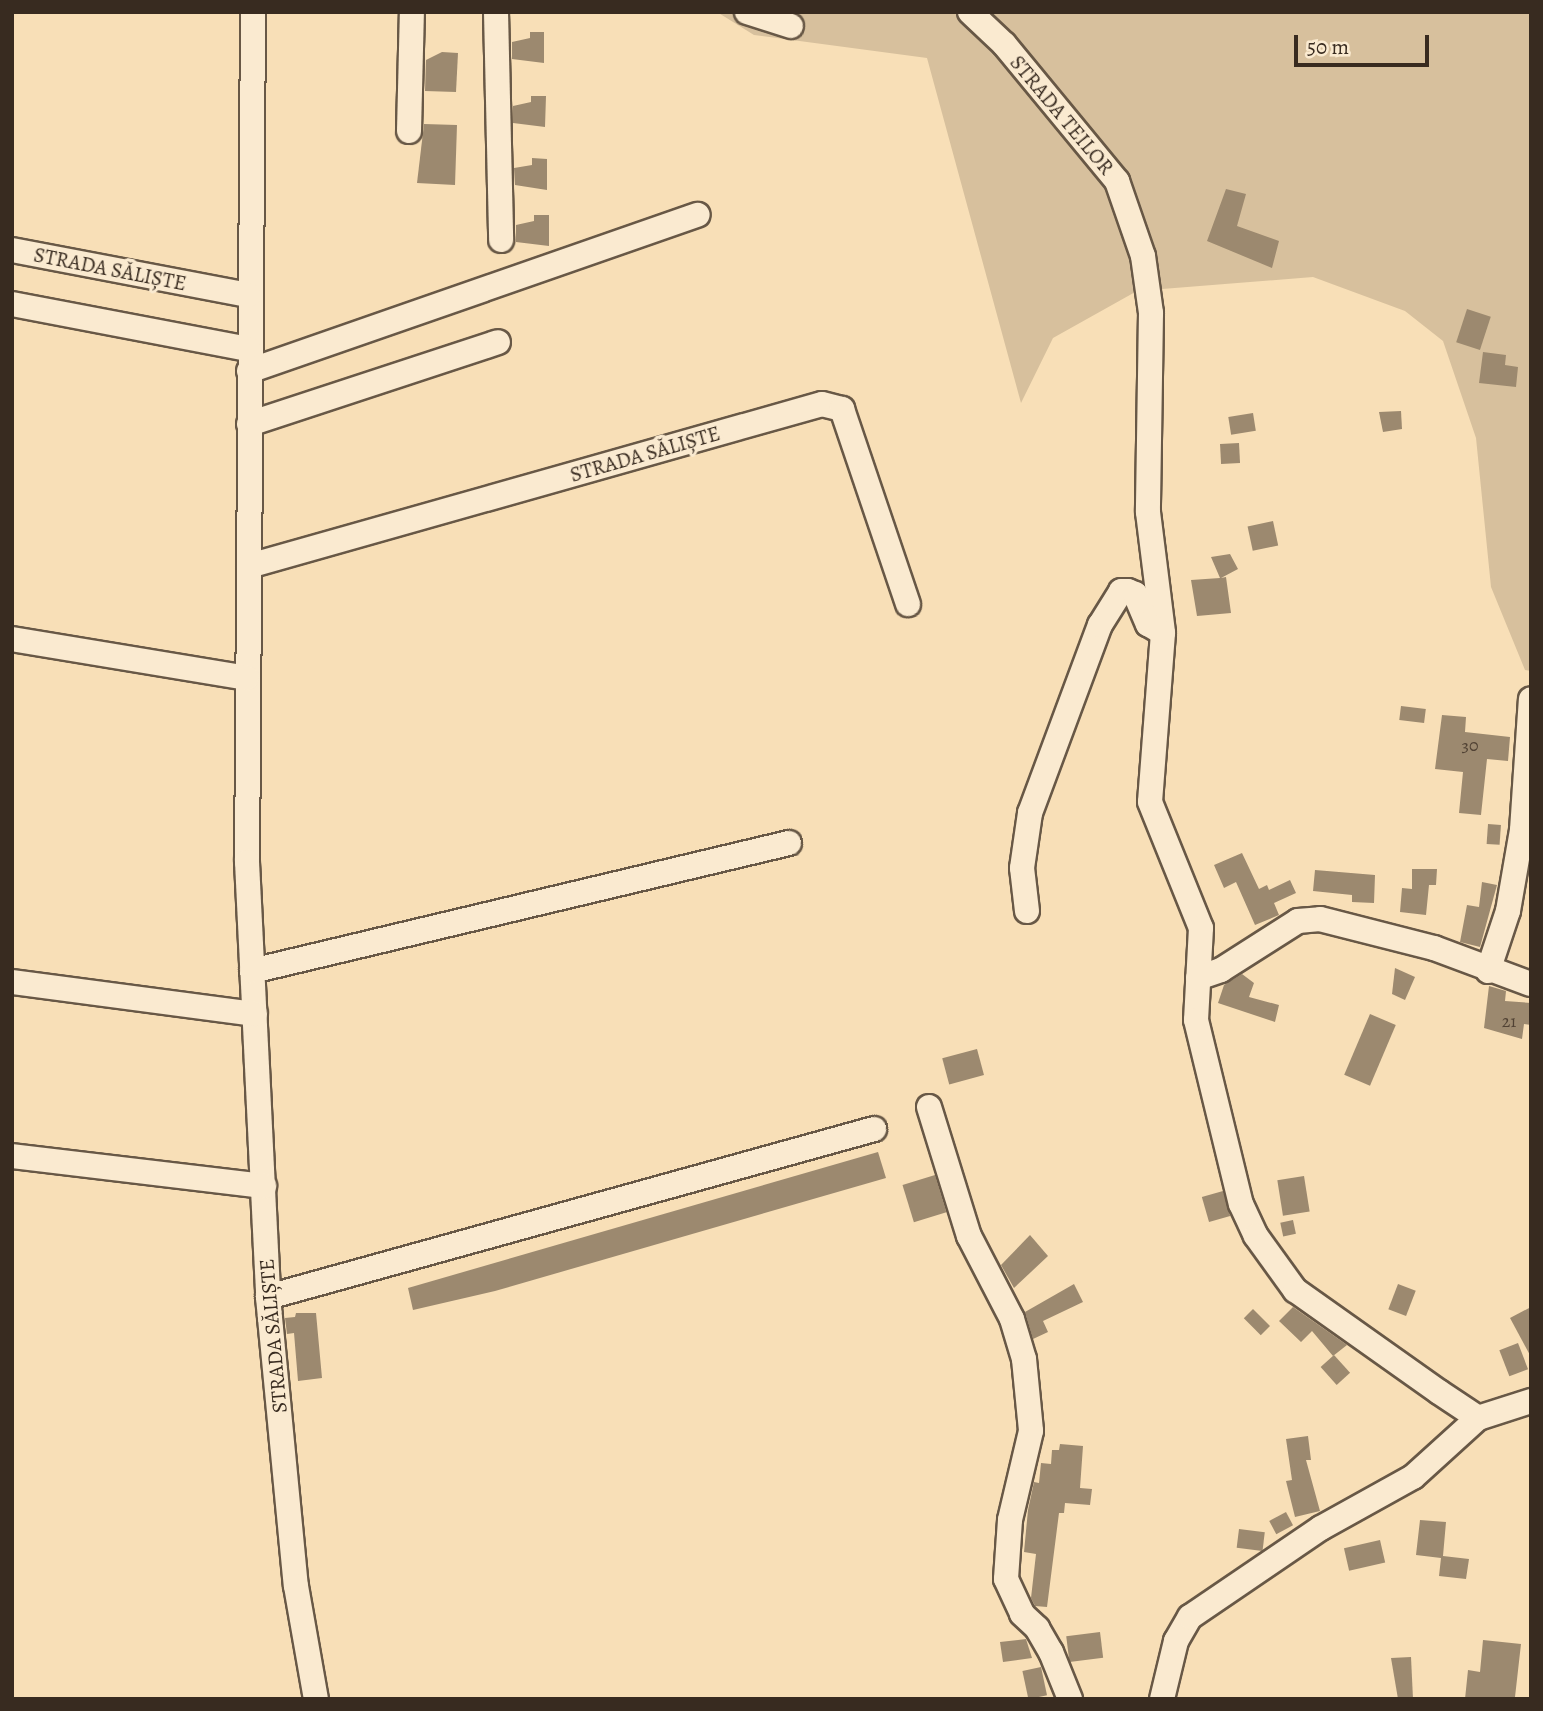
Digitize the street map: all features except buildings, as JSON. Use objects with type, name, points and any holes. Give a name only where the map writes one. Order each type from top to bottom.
[{"type":"street","name":"STRADA SĂLIȘTE","points":[[253,12],[247,678],[252,971],[268,1297],[296,1586],[316,1699]]},
{"type":"street","points":[[409,131],[412,12]]},
{"type":"street","points":[[496,12],[502,240]]},
{"type":"street","points":[[747,12],[791,26]]},
{"type":"street","name":"STRADA TEILOR","points":[[970,12],[1004,44],[1117,181],[1143,256],[1151,313],[1148,512],[1163,634],[1150,802],[1201,928],[1196,1020],[1241,1205],[1262,1246],[1295,1290],[1478,1418]]},
{"type":"street","points":[[12,304],[249,360],[698,215]]},
{"type":"street","name":"STRADA SĂLIȘTE","points":[[12,250],[249,295]]},
{"type":"street","points":[[249,424],[498,342]]},
{"type":"street","name":"STRADA SĂLIȘTE","points":[[249,566],[822,404],[842,409],[908,604]]},
{"type":"street","points":[[1027,911],[1023,868],[1030,813],[1100,625],[1121,591],[1128,591],[1135,594],[1148,624],[1163,634]]},
{"type":"street","points":[[12,639],[247,678]]},
{"type":"street","points":[[1488,971],[1508,911],[1522,830],[1531,699]]},
{"type":"street","points":[[252,971],[789,843]]},
{"type":"street","points":[[1198,978],[1222,970],[1298,921],[1320,919],[1434,948],[1488,971],[1531,984]]},
{"type":"street","points":[[12,982],[255,1014]]},
{"type":"street","points":[[929,1107],[969,1236],[1012,1319],[1024,1359],[1031,1431],[1010,1520],[1006,1579],[1012,1598],[1051,1652],[1070,1699]]},
{"type":"street","points":[[268,1297],[874,1129]]},
{"type":"street","points":[[12,1156],[264,1186]]},
{"type":"street","points":[[1162,1699],[1176,1641],[1190,1617],[1321,1528],[1413,1477],[1478,1418],[1531,1401]]},
{"type":"shaded area","points":[[717,12],[1531,12],[1531,671],[1525,670],[1491,587],[1476,438],[1443,341],[1405,311],[1313,277],[1137,291],[1053,338],[1021,403],[927,58],[754,35]]}]
